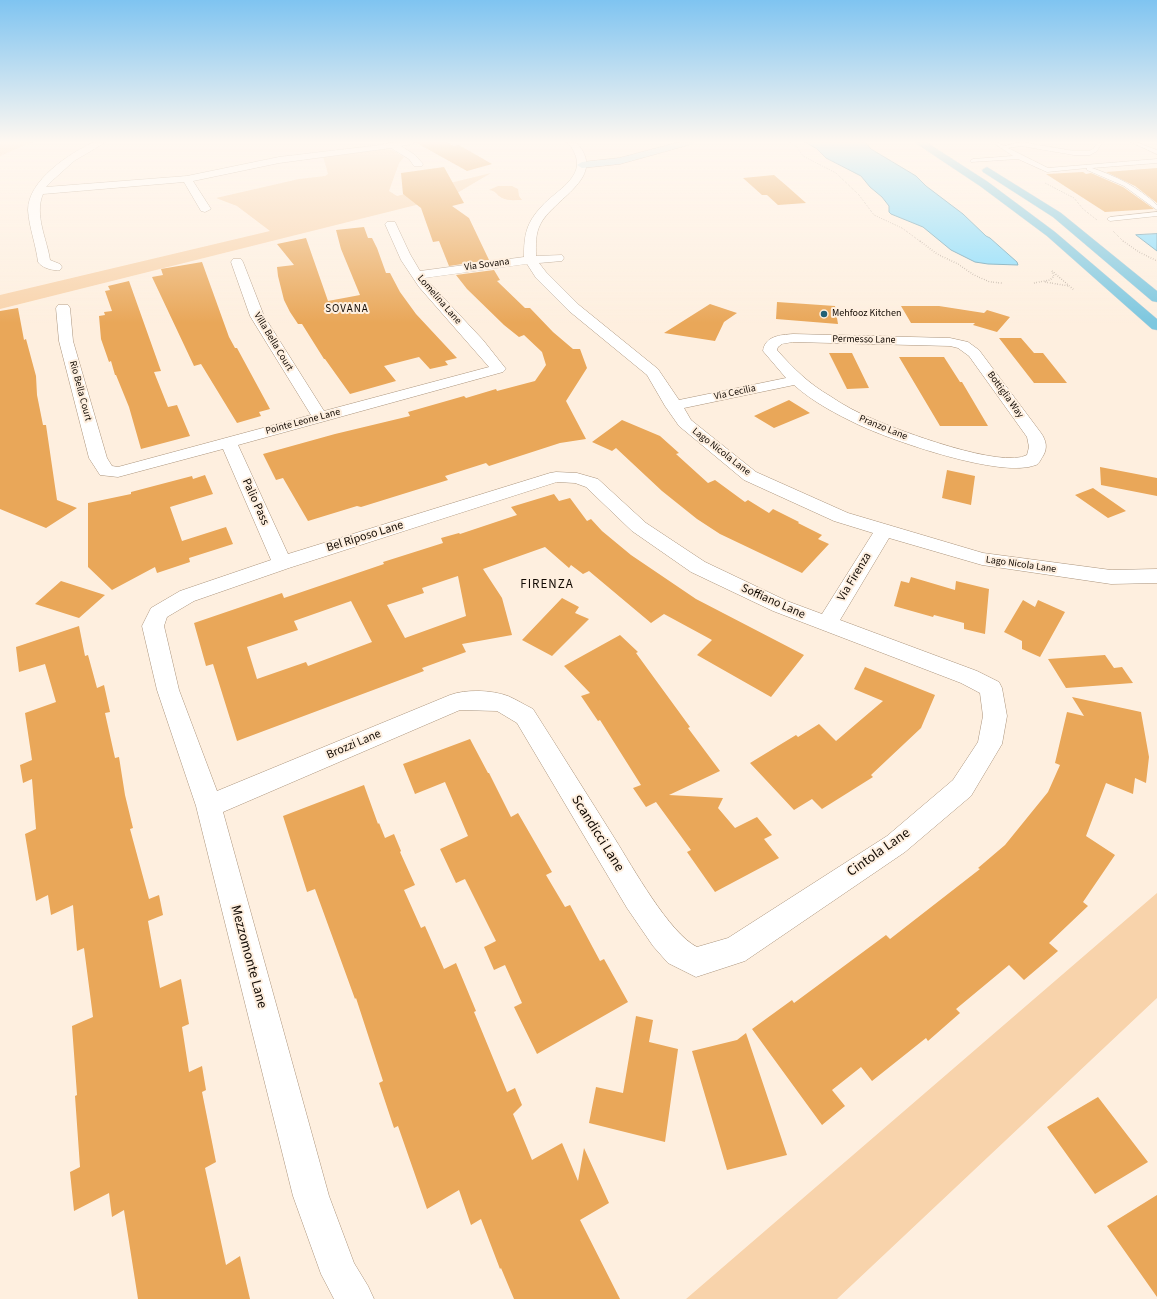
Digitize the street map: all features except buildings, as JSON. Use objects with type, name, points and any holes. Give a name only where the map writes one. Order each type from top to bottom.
[{"type":"main road","points":[[1009,203],[1051,234],[1157,326]]},
{"type":"main road","points":[[1039,203],[1057,214],[1156,297]]},
{"type":"street","points":[[34,203],[34,217],[44,262],[56,267]]},
{"type":"street","points":[[201,203],[205,209]]},
{"type":"street","points":[[530,260],[530,236],[535,224],[546,208],[552,203]]},
{"type":"street","name":"Lomelina Lane","points":[[391,224],[413,270],[437,300],[487,352],[498,369]]},
{"type":"street","name":"Via Sovana","points":[[417,275],[530,260],[558,258]]},
{"type":"street","name":"Lago Nicola Lane","points":[[530,260],[541,275],[574,308],[653,372],[685,423],[750,476],[841,517],[982,560],[1111,578],[1157,576]]},
{"type":"street","name":"Villa Bella Court","points":[[237,262],[257,316],[320,417]]},
{"type":"street","name":"Rio Bella Court","points":[[63,308],[66,341],[98,458],[106,471]]},
{"type":"street","name":"Permesso Lane","points":[[778,340],[793,338],[950,342]]},
{"type":"street","name":"Pranzo Lane","points":[[778,340],[771,344],[770,351],[796,380],[841,411],[900,437],[970,457],[1005,462],[1031,461]]},
{"type":"street","name":"Bottiglia Way","points":[[950,342],[963,346],[974,353],[1035,437],[1039,446],[1037,454],[1031,461]]},
{"type":"street","name":"Pointe Leone Lane","points":[[106,471],[118,472],[498,369]]},
{"type":"street","name":"Via Cecilia","points":[[674,406],[796,380]]},
{"type":"street","name":"Palio Pass","points":[[228,442],[282,562]]},
{"type":"street","name":"Bel Riposo Lane","points":[[158,613],[187,596],[282,562],[556,477],[577,478]]},
{"type":"street","name":"Soffiano Lane","points":[[577,478],[592,483],[639,527],[698,567],[780,606],[969,677],[991,688]]},
{"type":"street","name":"Via Firenza","points":[[827,624],[884,530]]},
{"type":"street","name":"Mezzomonte Lane","points":[[158,613],[153,626],[168,690],[209,806],[311,1196],[340,1274],[355,1299]]},
{"type":"street","name":"Cintola Lane","points":[[696,962],[735,950],[742,946],[896,844],[962,788],[990,744],[995,716],[991,688]]},
{"type":"street","name":"Brozzi Lane","points":[[209,806],[458,701],[485,701],[501,703]]},
{"type":"street","name":"Scandicci Lane","points":[[501,703],[525,716],[646,911],[678,953],[696,962]]},
{"type":"lane","points":[[1110,219],[1157,214]]},
{"type":"path","points":[[865,203],[874,215],[902,228],[937,254],[958,264],[974,275],[990,282],[1002,283]]},
{"type":"path","points":[[1078,203],[1083,209],[1098,221]]},
{"type":"path","points":[[1112,230],[1118,237],[1136,250],[1157,261]]},
{"type":"path","points":[[1034,283],[1050,280],[1054,276],[1052,271],[1074,290]]},
{"type":"path","points":[[1044,282],[1069,286]]},
{"type":"shaded area","points":[[228,203],[426,203],[0,309],[0,295],[270,231],[237,206]]},
{"type":"shaded area","points":[[1157,893],[1157,998],[837,1299],[686,1299]]},
{"type":"water","points":[[886,203],[948,203],[1017,262],[1018,265],[975,262],[951,250],[923,227],[891,214],[889,212],[889,206]]},
{"type":"water","points":[[1157,234],[1157,251],[1136,235]]},
{"type":"place","name":"Mehfooz Kitchen","points":[[824,314]]},
{"type":"district","name":"SOVANA","points":[[347,310]]},
{"type":"district","name":"FIRENZA","points":[[547,585]]}]
